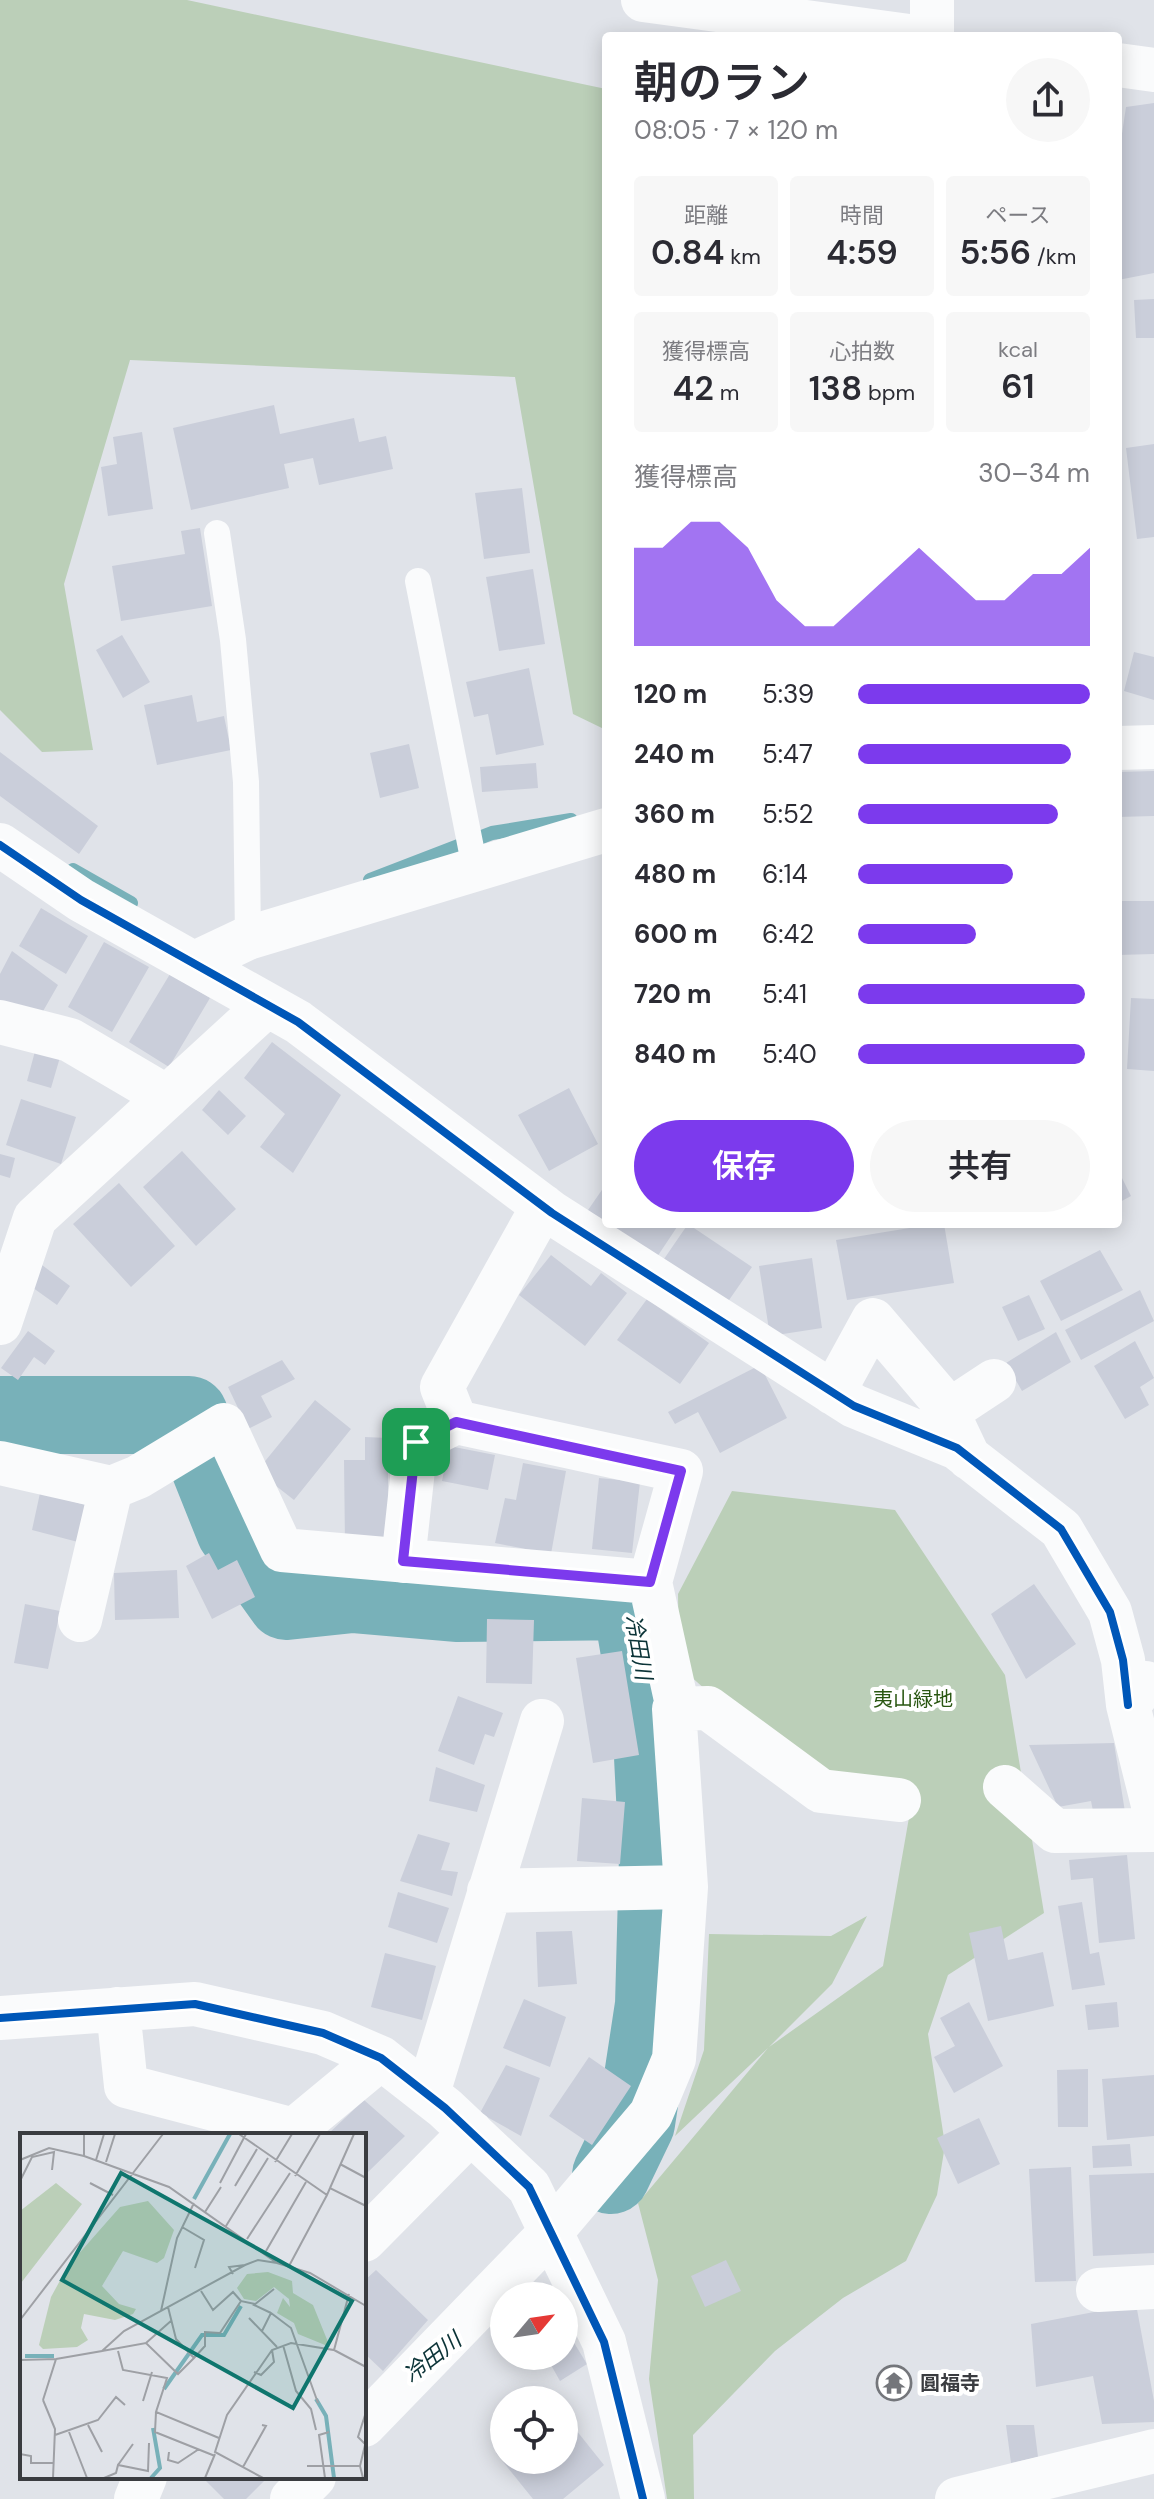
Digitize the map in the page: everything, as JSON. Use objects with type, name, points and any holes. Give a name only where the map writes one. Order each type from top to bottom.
[{"type":"main road","points":[[643,0],[720,5],[885,32]]},
{"type":"main road","points":[[932,0],[932,32]]},
{"type":"main road","points":[[1122,66],[1154,70]]},
{"type":"main road","points":[[1122,748],[1154,747]]},
{"type":"main road","points":[[195,963],[248,938],[602,831]]},
{"type":"main road","points":[[0,845],[81,900],[298,1022],[543,1206],[854,1406],[957,1448],[1061,1529],[1110,1612],[1123,1660],[1128,1705],[1154,1809]]},
{"type":"main road","points":[[0,1323],[35,1218],[266,1006]]},
{"type":"main road","points":[[0,1022],[70,1040],[167,1097]]},
{"type":"main road","points":[[456,1422],[442,1387],[543,1206]]},
{"type":"main road","points":[[833,1393],[873,1320],[947,1412],[969,1458]]},
{"type":"main road","points":[[947,1412],[994,1381]]},
{"type":"main road","points":[[403,1561],[416,1442],[456,1422],[681,1471],[650,1582],[678,1709]]},
{"type":"main road","points":[[0,1463],[111,1488],[138,1477],[224,1425],[282,1550],[650,1582]]},
{"type":"main road","points":[[80,1620],[111,1488]]},
{"type":"main road","points":[[1128,1705],[1154,1671]]},
{"type":"main road","points":[[366,2423],[551,2232],[651,2114],[674,2059],[686,1887],[674,1709],[708,1708],[821,1791],[899,1800]]},
{"type":"main road","points":[[428,2093],[542,1721]]},
{"type":"main road","points":[[1005,1787],[1055,1831],[1154,1830]]},
{"type":"main road","points":[[489,1891],[686,1887]]},
{"type":"main road","points":[[0,2018],[195,2004],[323,2033],[381,2058],[428,2093],[529,2187],[604,2342],[643,2499]]},
{"type":"main road","points":[[118,2009],[126,2086],[294,2130],[381,2058]]},
{"type":"main road","points":[[366,2238],[471,2132]]},
{"type":"main road","points":[[1098,2290],[1154,2287]]},
{"type":"main road","points":[[957,2499],[1154,2451]]},
{"type":"main road","points":[[136,2499],[144,2479]]},
{"type":"main road","points":[[292,2499],[312,2479]]},
{"type":"lane","points":[[217,533],[233,640],[246,782],[248,938]]},
{"type":"lane","points":[[418,581],[475,868]]},
{"type":"green space","points":[[0,0],[187,0],[602,88],[602,728],[573,714],[515,377],[130,360],[64,584],[93,750],[42,752],[0,710]]},
{"type":"green space","name":"夷山緑地","points":[[732,1491],[895,1510],[1005,1675],[1044,1913],[948,1975],[928,2034],[945,2145],[937,2195],[906,2261],[843,2298],[775,2351],[693,2435],[694,2499],[667,2499],[649,2379],[658,2280],[638,2203],[768,2048],[675,2136],[704,2050],[709,1934],[831,1936],[867,1916],[832,1984],[769,2047],[883,1966],[914,1789],[824,1777],[715,1698],[679,1666],[678,1594]]},
{"type":"building","points":[[1154,103],[1154,273],[1122,279],[1122,134],[1126,107]]},
{"type":"building","points":[[1154,299],[1154,338],[1136,338],[1134,300]]},
{"type":"building","points":[[274,405],[280,434],[354,418],[359,442],[386,436],[393,469],[319,485],[313,458],[284,464],[289,488],[191,510],[173,428]]},
{"type":"building","points":[[142,432],[153,509],[108,516],[101,467],[117,464],[113,437]]},
{"type":"building","points":[[1154,444],[1154,537],[1137,539],[1126,448]]},
{"type":"building","points":[[522,488],[530,553],[484,559],[475,493]]},
{"type":"building","points":[[200,528],[212,606],[121,621],[112,566],[185,554],[181,531]]},
{"type":"building","points":[[533,569],[545,644],[499,651],[486,577]]},
{"type":"building","points":[[122,635],[150,682],[123,698],[96,650]]},
{"type":"building","points":[[1134,652],[1154,657],[1154,700],[1124,691]]},
{"type":"building","points":[[529,668],[544,745],[496,755],[488,714],[474,717],[466,682]]},
{"type":"building","points":[[192,695],[197,722],[224,716],[231,750],[157,765],[144,705]]},
{"type":"building","points":[[409,744],[419,788],[380,798],[370,753]]},
{"type":"building","points":[[0,752],[98,826],[79,854],[0,796]]},
{"type":"building","points":[[536,763],[538,788],[482,792],[480,767]]},
{"type":"building","points":[[1154,771],[1154,816],[1122,817],[1122,772]]},
{"type":"building","points":[[1122,901],[1154,901],[1154,954],[1122,955]]},
{"type":"building","points":[[41,908],[88,936],[66,974],[19,946]]},
{"type":"building","points":[[104,942],[149,967],[112,1032],[68,1007]]},
{"type":"building","points":[[12,951],[58,985],[38,1020],[0,1000],[0,974]]},
{"type":"building","points":[[170,974],[210,998],[169,1067],[129,1042]]},
{"type":"building","points":[[1131,998],[1154,999],[1154,1071],[1127,1069]]},
{"type":"building","points":[[38,1040],[63,1047],[51,1088],[27,1081]]},
{"type":"building","points":[[272,1042],[341,1095],[293,1173],[260,1147],[285,1114],[244,1078]]},
{"type":"building","points":[[569,1088],[598,1144],[549,1171],[518,1115]]},
{"type":"building","points":[[219,1090],[246,1116],[228,1135],[202,1110]]},
{"type":"building","points":[[21,1099],[76,1117],[61,1164],[6,1145]]},
{"type":"building","points":[[182,1151],[236,1209],[196,1246],[143,1187]]},
{"type":"building","points":[[0,1154],[15,1158],[10,1178],[0,1175]]},
{"type":"building","points":[[1122,1178],[1131,1196],[1122,1201]]},
{"type":"building","points":[[119,1183],[175,1246],[131,1287],[73,1224]]},
{"type":"building","points":[[602,1190],[602,1224],[586,1213]]},
{"type":"building","points":[[608,1228],[676,1228],[655,1260]]},
{"type":"building","points":[[685,1228],[694,1228],[752,1267],[727,1303],[664,1259]]},
{"type":"building","points":[[910,1228],[945,1228],[954,1283],[847,1300],[836,1240]]},
{"type":"building","points":[[1100,1250],[1123,1290],[1061,1321],[1040,1281]]},
{"type":"building","points":[[551,1255],[591,1286],[601,1273],[627,1293],[585,1346],[519,1295]]},
{"type":"building","points":[[812,1258],[822,1328],[770,1336],[759,1266]]},
{"type":"building","points":[[42,1265],[70,1286],[57,1305],[29,1285]]},
{"type":"building","points":[[1140,1290],[1154,1321],[1081,1360],[1065,1330]]},
{"type":"building","points":[[1029,1295],[1045,1329],[1018,1341],[1002,1307]]},
{"type":"building","points":[[647,1299],[709,1343],[680,1384],[617,1340]]},
{"type":"building","points":[[28,1331],[55,1351],[45,1365],[34,1357],[18,1380],[1,1368]]},
{"type":"building","points":[[1056,1332],[1071,1362],[1022,1391],[1006,1363]]},
{"type":"building","points":[[1135,1341],[1154,1378],[1140,1387],[1149,1405],[1125,1419],[1094,1366]]},
{"type":"building","points":[[282,1360],[295,1379],[261,1396],[272,1417],[248,1429],[228,1387]]},
{"type":"building","points":[[760,1365],[787,1418],[720,1453],[698,1412],[675,1424],[668,1412]]},
{"type":"building","points":[[315,1400],[351,1429],[294,1500],[257,1471]]},
{"type":"building","points":[[365,1437],[388,1438],[388,1544],[345,1544],[344,1460],[365,1460]]},
{"type":"building","points":[[449,1446],[495,1455],[488,1490],[442,1481]]},
{"type":"building","points":[[523,1463],[566,1471],[551,1554],[495,1543],[505,1498],[516,1500]]},
{"type":"building","points":[[599,1478],[640,1482],[632,1553],[592,1549]]},
{"type":"building","points":[[40,1493],[86,1505],[78,1542],[32,1530]]},
{"type":"building","points":[[209,1553],[218,1570],[237,1560],[255,1597],[212,1619],[186,1566]]},
{"type":"building","points":[[177,1570],[179,1618],[115,1620],[114,1573]]},
{"type":"building","points":[[1034,1584],[1076,1644],[1026,1679],[991,1614]]},
{"type":"building","points":[[25,1604],[60,1611],[48,1669],[14,1663]]},
{"type":"building","points":[[487,1619],[534,1620],[532,1684],[486,1683]]},
{"type":"building","points":[[622,1651],[639,1755],[593,1763],[576,1658]]},
{"type":"building","points":[[458,1696],[503,1713],[494,1737],[485,1734],[474,1765],[438,1751]]},
{"type":"building","points":[[1114,1743],[1125,1812],[1094,1816],[1091,1801],[1058,1807],[1029,1745]]},
{"type":"building","points":[[436,1767],[485,1785],[477,1812],[429,1801]]},
{"type":"building","points":[[582,1798],[625,1802],[620,1864],[577,1861]]},
{"type":"building","points":[[418,1834],[450,1843],[441,1870],[458,1872],[452,1896],[400,1881]]},
{"type":"building","points":[[1127,1855],[1135,1939],[1099,1943],[1093,1878],[1071,1880],[1069,1860]]},
{"type":"building","points":[[398,1892],[449,1908],[437,1943],[388,1927]]},
{"type":"building","points":[[1082,1902],[1090,1954],[1099,1952],[1105,1985],[1072,1990],[1058,1906]]},
{"type":"building","points":[[1001,1926],[1008,1960],[1043,1952],[1054,2006],[988,2021],[969,1933]]},
{"type":"building","points":[[572,1931],[577,1984],[538,1987],[536,1932]]},
{"type":"building","points":[[385,1953],[436,1966],[422,2020],[371,2007]]},
{"type":"building","points":[[524,1999],[566,2017],[550,2067],[503,2048]]},
{"type":"building","points":[[969,2002],[1003,2066],[954,2093],[934,2057],[955,2046],[940,2018]]},
{"type":"building","points":[[1117,2002],[1119,2027],[1088,2030],[1085,2005]]},
{"type":"building","points":[[589,2057],[631,2086],[592,2145],[549,2116]]},
{"type":"building","points":[[506,2065],[540,2078],[521,2136],[480,2113]]},
{"type":"building","points":[[1088,2069],[1088,2127],[1058,2127],[1057,2070]]},
{"type":"building","points":[[1154,2075],[1154,2136],[1107,2140],[1102,2079]]},
{"type":"building","points":[[364,2100],[405,2136],[366,2174],[366,2133],[329,2133]]},
{"type":"building","points":[[979,2118],[1000,2164],[958,2184],[937,2138]]},
{"type":"building","points":[[1130,2144],[1132,2166],[1093,2168],[1092,2146]]},
{"type":"building","points":[[1071,2167],[1076,2281],[1035,2282],[1029,2169]]},
{"type":"building","points":[[1154,2173],[1154,2253],[1093,2256],[1089,2175]]},
{"type":"building","points":[[726,2260],[741,2291],[705,2307],[691,2276]]},
{"type":"building","points":[[376,2270],[428,2320],[383,2371],[366,2355],[366,2279]]},
{"type":"building","points":[[1136,2304],[1154,2401],[1154,2422],[1102,2424],[1093,2376],[1036,2387],[1031,2324]]},
{"type":"building","points":[[578,2349],[587,2364],[578,2370]]},
{"type":"building","points":[[554,2370],[577,2370],[560,2381]]},
{"type":"building","points":[[1006,2425],[1034,2425],[1038,2457],[1011,2463]]},
{"type":"building","points":[[578,2432],[604,2465],[563,2499],[533,2499],[513,2474],[578,2474]]},
{"type":"building","points":[[204,2479],[266,2479],[246,2499],[224,2499]]},
{"type":"waterway","points":[[370,880],[492,833],[571,820]]},
{"type":"waterway","points":[[73,870],[131,903]]},
{"type":"waterway","name":"冷田川","points":[[0,1415],[189,1415],[235,1530],[286,1601],[352,1594],[456,1603],[631,1601],[651,1717],[658,1856],[654,2005],[636,2123],[611,2175]]},
{"type":"cycle path","points":[[0,845],[81,900],[298,1022],[552,1213],[854,1406],[957,1448],[1061,1529],[1110,1612],[1123,1660],[1128,1705]]},
{"type":"cycle path","points":[[0,2018],[195,2004],[323,2033],[381,2058],[445,2108],[529,2187],[604,2342],[643,2499]]},
{"type":"place","name":"圓福寺","points":[[894,2383]]},
{"type":"route","points":[[456,1422],[681,1471],[650,1582],[403,1561],[416,1442],[456,1422]]}]
